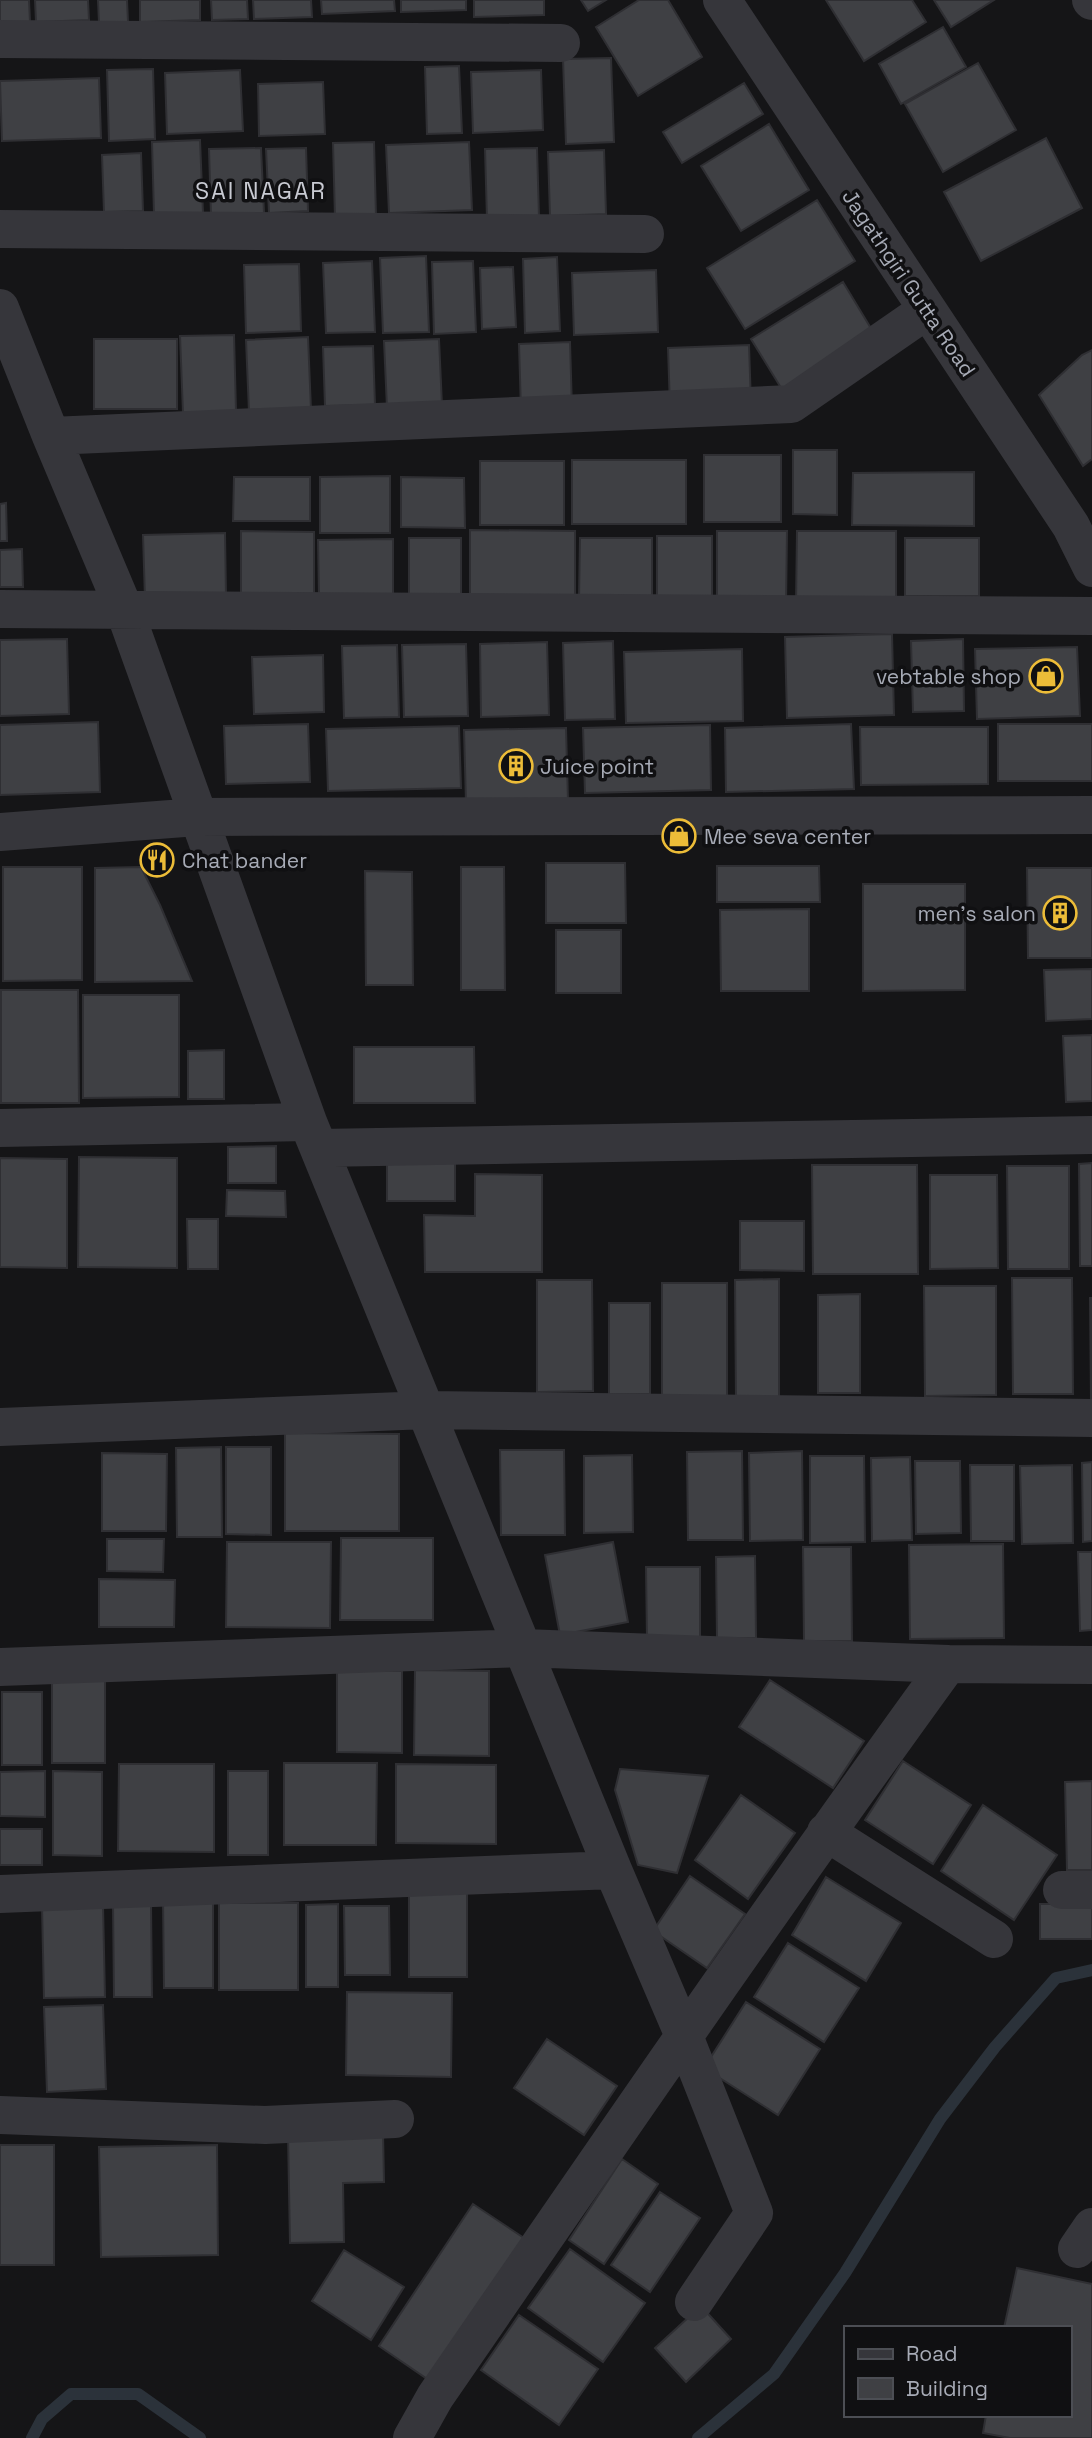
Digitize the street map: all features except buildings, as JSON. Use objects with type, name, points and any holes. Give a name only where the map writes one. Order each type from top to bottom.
[{"type":"street","name":"Jagathgiri Gutta Road","points":[[722,0],[926,310],[1082,519],[1092,568]]},
{"type":"street","points":[[0,39],[561,43]]},
{"type":"street","points":[[0,229],[645,234]]},
{"type":"street","points":[[0,308],[15,388],[51,436],[124,609],[313,1135],[613,1870],[684,2036],[754,2213],[694,2302]]},
{"type":"street","points":[[51,436],[791,404],[926,310]]},
{"type":"street","points":[[0,608],[1092,616]]},
{"type":"street","points":[[0,832],[197,817],[1092,815]]},
{"type":"street","points":[[0,1128],[313,1135],[1092,1135]]},
{"type":"street","points":[[0,1427],[427,1410],[1092,1418]]},
{"type":"street","points":[[0,1667],[523,1648],[948,1664],[1092,1665]]},
{"type":"street","points":[[412,2438],[435,2397],[684,2036],[826,1832],[948,1664]]},
{"type":"street","points":[[826,1832],[994,1939]]},
{"type":"street","points":[[0,1894],[613,1870]]},
{"type":"street","points":[[0,2115],[265,2125],[395,2119]]},
{"type":"waterway","points":[[698,2438],[774,2374],[845,2273],[940,2119],[995,2047],[1056,1978],[1092,1970]]},
{"type":"waterway","points":[[32,2438],[42,2419],[71,2394],[138,2394],[200,2438]]},
{"type":"place","name":"vebtable shop","points":[[1046,676]]},
{"type":"place","name":"Juice point","points":[[516,766]]},
{"type":"place","name":"Mee seva center","points":[[679,836]]},
{"type":"place","name":"Chat bander","points":[[157,860]]},
{"type":"place","name":"men's salon","points":[[1060,913]]},
{"type":"district","name":"SAI NAGAR","points":[[261,191]]}]
